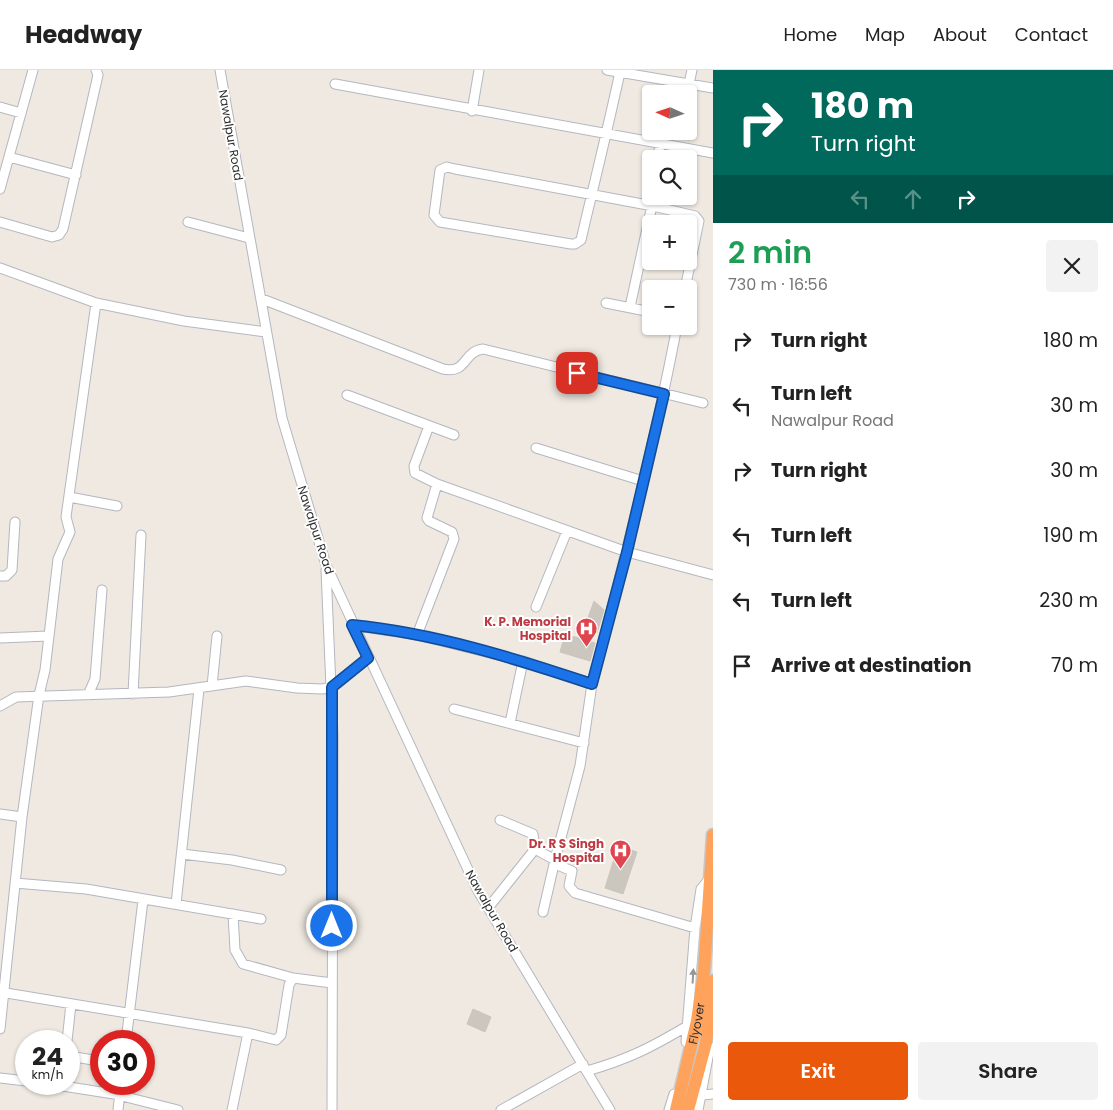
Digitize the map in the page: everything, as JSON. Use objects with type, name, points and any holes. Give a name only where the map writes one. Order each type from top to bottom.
[{"type":"highway","name":"Flyover","points":[[676,1110],[697,1021],[711,877],[713,835]]},
{"type":"highway","name":"Flyover","points":[[688,1110],[706,1042],[713,981]]},
{"type":"street","points":[[0,189],[34,70]]},
{"type":"street","points":[[0,222],[52,237],[59,234],[63,229],[98,75],[96,70]]},
{"type":"street","name":"Nawalpur Road","points":[[220,70],[282,418],[326,565],[352,625],[478,891],[610,1110]]},
{"type":"street","points":[[472,111],[479,70]]},
{"type":"street","points":[[607,70],[713,88]]},
{"type":"street","points":[[689,84],[692,70]]},
{"type":"street","points":[[620,72],[607,133],[591,195],[581,240],[575,244],[440,222],[434,215],[440,170],[447,167],[591,195],[642,200]]},
{"type":"street","points":[[334,84],[472,111],[607,133],[713,153]]},
{"type":"street","points":[[0,107],[22,113]]},
{"type":"street","points":[[659,150],[660,143]]},
{"type":"street","points":[[9,157],[76,174]]},
{"type":"street","points":[[630,307],[652,205]]},
{"type":"street","points":[[664,205],[695,216],[699,221],[688,280]]},
{"type":"street","points":[[188,222],[249,238]]},
{"type":"street","points":[[0,268],[96,303],[184,321],[266,332]]},
{"type":"street","points":[[262,299],[443,369],[453,371],[460,368],[471,354],[483,349],[703,403]]},
{"type":"street","points":[[0,1029],[2,993],[22,817],[39,695],[45,670],[58,558],[70,532],[66,517],[68,497],[96,303]]},
{"type":"street","points":[[606,303],[642,310]]},
{"type":"street","points":[[543,912],[580,766],[592,684],[627,552],[676,335]]},
{"type":"street","points":[[347,395],[454,435]]},
{"type":"street","points":[[429,426],[414,470],[437,484],[627,552],[713,575]]},
{"type":"street","points":[[536,448],[643,481]]},
{"type":"street","points":[[417,635],[454,539],[452,532],[429,521],[427,518],[437,484]]},
{"type":"street","points":[[68,497],[117,506]]},
{"type":"street","points":[[0,576],[6,576],[12,570],[15,522]]},
{"type":"street","points":[[536,607],[568,531]]},
{"type":"street","points":[[134,694],[141,535]]},
{"type":"street","points":[[326,565],[332,687],[332,1110]]},
{"type":"street","points":[[88,695],[95,680],[102,590]]},
{"type":"street","points":[[352,625],[417,635],[523,661],[592,684]]},
{"type":"street","points":[[0,638],[48,636]]},
{"type":"street","points":[[212,686],[217,636]]},
{"type":"street","points":[[0,706],[16,697],[134,694],[199,689],[246,681],[312,690],[332,687],[368,658]]},
{"type":"street","points":[[510,724],[523,661]]},
{"type":"street","points":[[176,904],[199,689]]},
{"type":"street","points":[[454,709],[584,743]]},
{"type":"street","points":[[0,814],[22,817]]},
{"type":"street","points":[[488,908],[535,849],[533,834],[500,820]]},
{"type":"street","points":[[535,849],[555,860],[560,866],[572,871],[569,886],[575,893],[695,928]]},
{"type":"street","points":[[182,854],[232,860],[281,870]]},
{"type":"street","points":[[669,1110],[677,1084],[689,1024],[695,928],[701,889],[711,877]]},
{"type":"street","points":[[16,883],[86,889],[261,920]]},
{"type":"street","points":[[128,1030],[143,900]]},
{"type":"street","points":[[233,914],[235,950],[243,964],[293,978],[332,983]]},
{"type":"street","points":[[0,922],[11,924]]},
{"type":"street","points":[[2,993],[248,1033],[270,1039],[279,1038],[289,985],[293,978]]},
{"type":"street","points":[[68,1030],[71,1004]]},
{"type":"street","points":[[501,1110],[585,1067],[620,1062],[644,1052],[689,1024]]},
{"type":"street","points":[[698,1110],[703,1095],[713,1030]]},
{"type":"street","points":[[232,1110],[248,1033]]},
{"type":"street","points":[[0,1078],[15,1080]]},
{"type":"street","points":[[80,1088],[178,1110]]},
{"type":"street","points":[[703,1095],[713,1094]]},
{"type":"street","points":[[118,1110],[120,1096]]},
{"type":"building","points":[[594,601],[604,610],[597,633],[584,629]]},
{"type":"building","points":[[565,634],[595,643],[590,661],[560,652]]},
{"type":"building","points":[[618,846],[637,852],[623,894],[605,888]]},
{"type":"building","points":[[473,1009],[491,1017],[485,1032],[467,1024]]},
{"type":"place","name":"K. P. Memorial Hospital","points":[[587,647]]},
{"type":"place","name":"Dr. R S Singh Hospital","points":[[620,869]]},
{"type":"route","points":[[332,926],[332,687],[368,658],[352,625],[383,628],[417,635],[523,661],[592,684],[627,552],[664,394],[577,373]]}]
